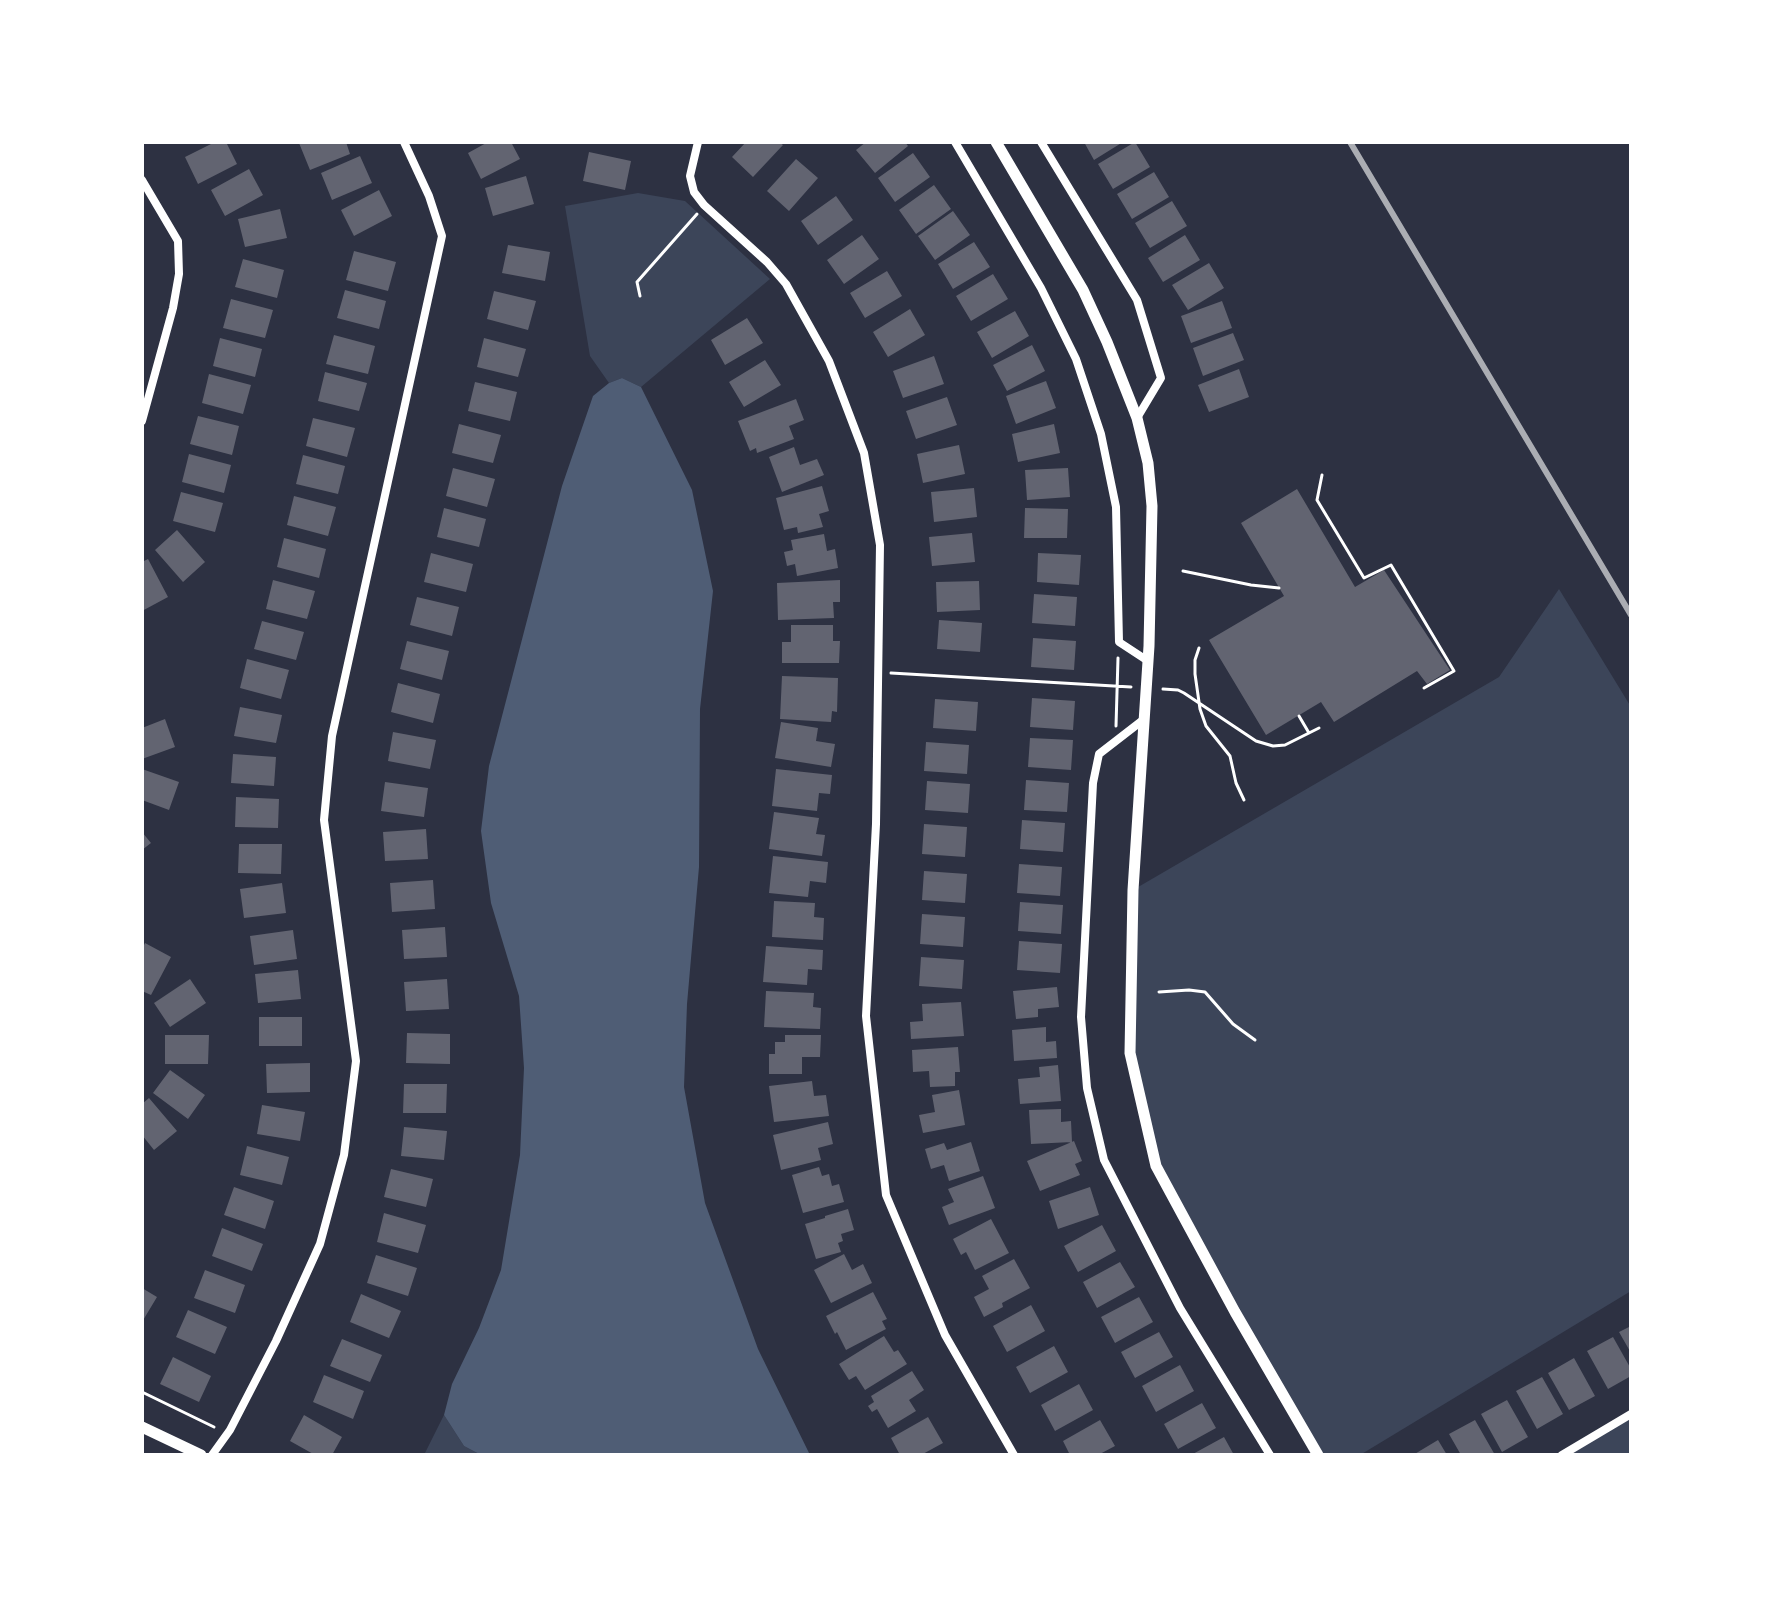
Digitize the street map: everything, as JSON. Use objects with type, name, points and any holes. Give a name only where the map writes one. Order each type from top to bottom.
[{"type":"street","points":[[212,1455],[230,1430],[276,1341],[320,1244],[344,1155],[356,1061],[324,820],[332,736],[442,236],[429,196],[404,142]]},
{"type":"street","points":[[698,142],[690,176],[694,192],[786,284],[829,361],[864,453],[880,545],[876,824],[866,1016],[886,1195],[945,1335],[1014,1455]]},
{"type":"street","points":[[955,142],[1041,288],[1076,359],[1101,434],[1116,507],[1119,642],[1148,661]]},
{"type":"street","points":[[996,142],[1083,290],[1113,355],[1137,418],[1151,481],[1148,661],[1133,890],[1130,1053],[1156,1166],[1318,1455]]},
{"type":"street","points":[[1041,142],[1137,300],[1161,378],[1137,418]]},
{"type":"street","points":[[142,180],[178,241],[179,274],[173,308],[142,421]]},
{"type":"street","points":[[1143,720],[1099,754],[1093,783],[1081,1017],[1087,1088],[1104,1160],[1180,1308],[1270,1455]]},
{"type":"street","points":[[1562,1455],[1631,1414]]},
{"type":"street","points":[[142,1427],[201,1455]]},
{"type":"path","points":[[640,296],[637,282],[704,205]]},
{"type":"path","points":[[1322,475],[1317,500],[1364,578],[1391,565],[1454,671],[1424,688]]},
{"type":"path","points":[[1183,571],[1279,588]]},
{"type":"path","points":[[1115,742],[1119,642]]},
{"type":"path","points":[[1199,648],[1195,674],[1206,726],[1230,756],[1236,783],[1244,800]]},
{"type":"path","points":[[879,673],[1178,690],[1240,731],[1273,746],[1285,745],[1319,728]]},
{"type":"path","points":[[1299,716],[1309,733]]},
{"type":"path","points":[[1159,992],[1205,992],[1233,1024],[1255,1040]]},
{"type":"path","points":[[142,1392],[218,1429]]},
{"type":"shaded area","points":[[638,193],[685,201],[770,279],[641,387],[622,378],[609,383],[590,356],[565,206]]},
{"type":"shaded area","points":[[622,378],[641,387],[692,490],[713,591],[700,709],[699,867],[687,1004],[684,1087],[705,1203],[758,1349],[810,1455],[481,1455],[464,1446],[444,1415],[452,1384],[479,1328],[501,1270],[520,1155],[524,1068],[519,996],[491,903],[481,831],[489,766],[562,486],[593,396],[609,383]]},
{"type":"shaded area","points":[[1559,589],[1631,707],[1631,1291],[1360,1455],[1318,1455],[1156,1166],[1130,1053],[1133,890],[1499,677]]},
{"type":"shaded area","points":[[1631,1414],[1631,1455],[1562,1455]]},
{"type":"shaded area","points":[[444,1415],[464,1446],[481,1455],[424,1455]]},
{"type":"building","points":[[215,142],[226,142],[237,164],[198,184],[185,157]]},
{"type":"building","points":[[346,142],[350,154],[310,170],[299,143]]},
{"type":"building","points":[[488,142],[511,142],[520,159],[481,179],[468,153]]},
{"type":"building","points":[[746,142],[779,142],[783,145],[753,177],[732,157]]},
{"type":"building","points":[[866,142],[905,142],[908,146],[875,173],[856,150]]},
{"type":"building","points":[[1084,142],[1123,142],[1094,160]]},
{"type":"building","points":[[1135,142],[1150,167],[1113,189],[1098,164]]},
{"type":"building","points":[[589,152],[631,161],[625,190],[583,181]]},
{"type":"building","points":[[913,153],[930,177],[895,202],[878,178]]},
{"type":"building","points":[[360,156],[372,183],[332,200],[321,173]]},
{"type":"building","points":[[796,159],[818,178],[789,211],[767,191]]},
{"type":"building","points":[[249,169],[263,195],[225,216],[211,190]]},
{"type":"building","points":[[1154,172],[1169,197],[1132,219],[1117,194]]},
{"type":"building","points":[[526,176],[534,204],[493,216],[485,188]]},
{"type":"building","points":[[934,185],[951,209],[916,234],[899,210]]},
{"type":"building","points":[[379,190],[392,216],[354,236],[341,210]]},
{"type":"building","points":[[836,196],[853,220],[818,245],[801,221]]},
{"type":"building","points":[[1172,201],[1187,226],[1150,248],[1135,223]]},
{"type":"building","points":[[280,209],[287,238],[245,247],[238,219]]},
{"type":"building","points":[[953,211],[970,235],[935,260],[918,236]]},
{"type":"building","points":[[862,235],[879,259],[844,284],[827,260]]},
{"type":"building","points":[[1185,235],[1200,260],[1163,282],[1148,258]]},
{"type":"building","points":[[974,242],[990,267],[953,289],[938,264]]},
{"type":"building","points":[[508,245],[550,252],[545,281],[502,273]]},
{"type":"building","points":[[354,251],[396,262],[388,291],[346,280]]},
{"type":"building","points":[[243,259],[284,270],[277,298],[235,287]]},
{"type":"building","points":[[1209,263],[1224,288],[1188,310],[1172,285]]},
{"type":"building","points":[[887,271],[902,296],[865,318],[850,293]]},
{"type":"building","points":[[993,274],[1008,299],[971,321],[956,296]]},
{"type":"building","points":[[345,290],[386,301],[379,329],[337,318]]},
{"type":"building","points":[[494,291],[536,301],[528,330],[487,319]]},
{"type":"building","points":[[231,299],[273,310],[265,338],[223,328]]},
{"type":"building","points":[[1222,301],[1232,328],[1191,343],[1181,316]]},
{"type":"building","points":[[910,309],[925,335],[888,357],[873,332]]},
{"type":"building","points":[[1015,311],[1029,336],[992,358],[977,332]]},
{"type":"building","points":[[747,318],[763,343],[725,365],[711,340]]},
{"type":"building","points":[[1233,333],[1244,360],[1203,376],[1193,348]]},
{"type":"building","points":[[334,335],[375,346],[368,374],[326,364]]},
{"type":"building","points":[[220,338],[262,349],[255,377],[213,366]]},
{"type":"building","points":[[484,338],[526,349],[518,377],[477,367]]},
{"type":"building","points":[[1032,345],[1045,371],[1007,391],[993,365]]},
{"type":"building","points":[[934,356],[944,384],[903,398],[893,371]]},
{"type":"building","points":[[765,360],[781,385],[744,407],[729,382]]},
{"type":"building","points":[[1239,369],[1249,397],[1209,412],[1198,385]]},
{"type":"building","points":[[325,372],[367,383],[359,411],[318,401]]},
{"type":"building","points":[[209,374],[251,385],[243,414],[202,403]]},
{"type":"building","points":[[1046,381],[1056,408],[1016,424],[1006,396]]},
{"type":"building","points":[[475,382],[517,392],[510,421],[468,411]]},
{"type":"building","points":[[947,397],[957,425],[916,439],[906,411]]},
{"type":"building","points":[[796,399],[804,420],[789,426],[794,439],[757,453],[756,448],[750,451],[738,421]]},
{"type":"building","points":[[198,416],[239,426],[232,455],[190,444]]},
{"type":"building","points":[[313,418],[355,428],[347,457],[306,446]]},
{"type":"building","points":[[459,424],[501,435],[493,463],[452,453]]},
{"type":"building","points":[[1054,424],[1060,453],[1018,462],[1012,434]]},
{"type":"building","points":[[959,445],[965,474],[923,483],[917,454]]},
{"type":"building","points":[[794,447],[800,465],[817,459],[824,475],[782,492],[769,457]]},
{"type":"building","points":[[189,454],[231,465],[224,493],[182,482]]},
{"type":"building","points":[[303,455],[345,466],[338,494],[296,484]]},
{"type":"building","points":[[453,468],[495,479],[487,507],[446,496]]},
{"type":"building","points":[[1068,468],[1070,497],[1027,500],[1025,470]]},
{"type":"building","points":[[822,486],[829,511],[819,514],[823,527],[798,533],[797,527],[784,530],[776,498]]},
{"type":"building","points":[[974,488],[977,517],[934,522],[931,492]]},
{"type":"building","points":[[1297,489],[1355,587],[1384,570],[1450,670],[1427,684],[1417,671],[1334,722],[1321,702],[1266,735],[1209,640],[1284,596],[1241,523]]},
{"type":"building","points":[[181,492],[223,503],[215,532],[173,521]]},
{"type":"building","points":[[294,496],[336,507],[328,536],[287,525]]},
{"type":"building","points":[[444,508],[486,519],[479,547],[437,537]]},
{"type":"building","points":[[1025,508],[1068,509],[1067,538],[1024,538]]},
{"type":"building","points":[[177,530],[205,562],[183,582],[155,550]]},
{"type":"building","points":[[972,533],[975,562],[932,566],[929,537]]},
{"type":"building","points":[[824,534],[827,551],[835,549],[838,568],[797,576],[795,564],[787,566],[784,552],[793,550],[791,540]]},
{"type":"building","points":[[284,538],[326,549],[319,578],[277,567]]},
{"type":"building","points":[[431,553],[473,564],[466,592],[424,582]]},
{"type":"building","points":[[1038,553],[1081,555],[1079,585],[1037,582]]},
{"type":"building","points":[[148,559],[168,597],[142,611],[142,562]]},
{"type":"building","points":[[273,580],[315,591],[307,619],[266,609]]},
{"type":"building","points":[[840,580],[840,602],[833,602],[834,618],[778,620],[777,583]]},
{"type":"building","points":[[979,581],[980,610],[937,612],[936,582]]},
{"type":"building","points":[[1034,594],[1077,597],[1075,626],[1032,623]]},
{"type":"building","points":[[417,597],[459,607],[452,636],[410,625]]},
{"type":"building","points":[[939,620],[982,623],[980,652],[937,649]]},
{"type":"building","points":[[262,621],[304,632],[296,660],[254,649]]},
{"type":"building","points":[[791,625],[833,625],[833,641],[840,641],[839,663],[782,663],[782,642],[791,642]]},
{"type":"building","points":[[1033,638],[1076,641],[1074,670],[1031,667]]},
{"type":"building","points":[[407,641],[449,651],[442,680],[400,669]]},
{"type":"building","points":[[247,659],[289,670],[281,699],[240,688]]},
{"type":"building","points":[[782,676],[838,678],[837,712],[832,711],[831,722],[780,719]]},
{"type":"building","points":[[398,683],[440,694],[433,723],[391,712]]},
{"type":"building","points":[[1032,698],[1075,701],[1073,730],[1030,727]]},
{"type":"building","points":[[935,699],[978,702],[976,731],[933,728]]},
{"type":"building","points":[[240,707],[282,715],[276,743],[234,736]]},
{"type":"building","points":[[165,719],[175,747],[142,759],[142,728]]},
{"type":"building","points":[[781,722],[818,728],[816,741],[835,744],[831,767],[775,758]]},
{"type":"building","points":[[393,732],[436,740],[430,769],[388,761]]},
{"type":"building","points":[[1030,738],[1073,740],[1071,770],[1028,767]]},
{"type":"building","points":[[926,742],[969,745],[967,774],[924,771]]},
{"type":"building","points":[[233,754],[276,757],[274,786],[231,783]]},
{"type":"building","points":[[142,769],[179,782],[169,810],[142,800]]},
{"type":"building","points":[[776,769],[832,775],[830,794],[819,793],[817,811],[772,806]]},
{"type":"building","points":[[1026,780],[1069,783],[1067,812],[1024,810]]},
{"type":"building","points":[[927,781],[970,784],[968,813],[925,810]]},
{"type":"building","points":[[385,782],[428,788],[424,817],[381,811]]},
{"type":"building","points":[[236,797],[279,799],[278,828],[235,827]]},
{"type":"building","points":[[774,812],[819,818],[816,834],[825,835],[822,856],[769,849]]},
{"type":"building","points":[[1022,820],[1065,823],[1063,852],[1020,849]]},
{"type":"building","points":[[924,824],[967,827],[965,857],[922,854]]},
{"type":"building","points":[[426,829],[428,859],[385,861],[383,832]]},
{"type":"building","points":[[142,832],[151,843],[142,850]]},
{"type":"building","points":[[239,844],[282,844],[281,874],[238,873]]},
{"type":"building","points":[[773,856],[828,862],[826,883],[810,881],[808,897],[769,893]]},
{"type":"building","points":[[1019,864],[1062,867],[1060,896],[1017,893]]},
{"type":"building","points":[[924,871],[967,874],[965,903],[922,900]]},
{"type":"building","points":[[433,880],[435,909],[392,912],[390,883]]},
{"type":"building","points":[[282,883],[286,913],[244,918],[240,889]]},
{"type":"building","points":[[774,901],[815,903],[814,917],[824,918],[823,940],[772,937]]},
{"type":"building","points":[[1020,902],[1063,905],[1061,934],[1018,931]]},
{"type":"building","points":[[922,914],[965,917],[963,947],[920,944]]},
{"type":"building","points":[[445,927],[447,957],[404,959],[402,930]]},
{"type":"building","points":[[293,930],[297,959],[254,965],[250,936]]},
{"type":"building","points":[[1019,941],[1062,944],[1060,973],[1017,970]]},
{"type":"building","points":[[145,943],[171,957],[151,995],[142,991],[142,949]]},
{"type":"building","points":[[766,946],[823,950],[822,970],[808,969],[807,985],[763,982]]},
{"type":"building","points":[[921,957],[964,960],[962,989],[919,986]]},
{"type":"building","points":[[298,970],[301,999],[258,1003],[255,974]]},
{"type":"building","points":[[190,979],[206,1003],[170,1027],[154,1003]]},
{"type":"building","points":[[447,979],[449,1009],[406,1011],[404,982]]},
{"type":"building","points":[[1057,987],[1059,1007],[1038,1009],[1038,1017],[1016,1019],[1013,991]]},
{"type":"building","points":[[766,991],[814,993],[813,1007],[821,1008],[820,1029],[764,1027]]},
{"type":"building","points":[[961,1002],[964,1036],[911,1039],[910,1022],[923,1021],[922,1004]]},
{"type":"building","points":[[259,1017],[302,1017],[302,1046],[259,1046]]},
{"type":"building","points":[[1046,1027],[1046,1042],[1056,1041],[1057,1058],[1014,1061],[1012,1030]]},
{"type":"building","points":[[407,1033],[450,1034],[450,1064],[406,1063]]},
{"type":"building","points":[[165,1035],[209,1035],[208,1064],[165,1064]]},
{"type":"building","points":[[785,1035],[821,1035],[820,1057],[802,1057],[802,1074],[769,1074],[769,1054],[775,1054],[775,1042],[785,1042]]},
{"type":"building","points":[[958,1047],[960,1072],[955,1072],[955,1086],[930,1087],[929,1071],[913,1072],[912,1050]]},
{"type":"building","points":[[310,1063],[310,1092],[267,1093],[266,1064]]},
{"type":"building","points":[[1058,1065],[1061,1101],[1020,1104],[1018,1079],[1040,1077],[1039,1067]]},
{"type":"building","points":[[170,1070],[205,1095],[188,1119],[153,1093]]},
{"type":"building","points":[[812,1081],[814,1096],[826,1095],[829,1116],[774,1122],[769,1086]]},
{"type":"building","points":[[404,1084],[447,1084],[446,1113],[403,1113]]},
{"type":"building","points":[[959,1090],[965,1125],[923,1133],[919,1115],[935,1112],[932,1095]]},
{"type":"building","points":[[149,1098],[177,1131],[154,1150],[142,1135],[142,1104]]},
{"type":"building","points":[[262,1105],[305,1112],[300,1141],[257,1134]]},
{"type":"building","points":[[1061,1109],[1061,1122],[1071,1121],[1072,1142],[1031,1144],[1029,1110]]},
{"type":"building","points":[[828,1122],[833,1144],[818,1148],[821,1160],[781,1170],[773,1135]]},
{"type":"building","points":[[404,1127],[447,1131],[444,1160],[401,1156]]},
{"type":"building","points":[[1074,1141],[1082,1161],[1075,1164],[1080,1175],[1040,1191],[1027,1161]]},
{"type":"building","points":[[971,1142],[980,1171],[949,1181],[944,1165],[931,1169],[925,1149],[944,1143],[947,1150]]},
{"type":"building","points":[[247,1146],[289,1157],[282,1185],[240,1175]]},
{"type":"building","points":[[819,1167],[822,1176],[829,1174],[832,1186],[839,1184],[844,1202],[803,1213],[792,1175]]},
{"type":"building","points":[[391,1169],[433,1179],[426,1207],[384,1197]]},
{"type":"building","points":[[983,1176],[995,1208],[949,1225],[942,1207],[954,1202],[948,1189]]},
{"type":"building","points":[[234,1187],[274,1201],[265,1229],[224,1215]]},
{"type":"building","points":[[1090,1187],[1099,1215],[1058,1229],[1049,1201]]},
{"type":"building","points":[[848,1209],[854,1230],[841,1234],[843,1241],[838,1243],[841,1252],[816,1259],[805,1224]]},
{"type":"building","points":[[384,1213],[426,1225],[418,1253],[377,1242]]},
{"type":"building","points":[[991,1219],[1009,1253],[975,1270],[966,1252],[961,1255],[953,1239]]},
{"type":"building","points":[[1102,1225],[1116,1251],[1078,1272],[1064,1246]]},
{"type":"building","points":[[222,1228],[263,1244],[252,1271],[212,1256]]},
{"type":"building","points":[[844,1254],[852,1270],[863,1264],[872,1283],[831,1303],[814,1270]]},
{"type":"building","points":[[376,1255],[417,1268],[408,1296],[367,1283]]},
{"type":"building","points":[[1014,1259],[1030,1288],[984,1317],[974,1297],[989,1289],[982,1276]]},
{"type":"building","points":[[1120,1262],[1135,1287],[1097,1308],[1083,1282]]},
{"type":"building","points":[[205,1270],[245,1285],[235,1313],[194,1298]]},
{"type":"building","points":[[142,1288],[157,1297],[142,1322]]},
{"type":"building","points":[[873,1292],[887,1319],[882,1321],[886,1329],[846,1350],[826,1316]]},
{"type":"building","points":[[361,1294],[401,1311],[389,1338],[350,1322]]},
{"type":"building","points":[[1139,1297],[1153,1322],[1115,1343],[1101,1317]]},
{"type":"building","points":[[1031,1305],[1045,1331],[1007,1352],[993,1326]]},
{"type":"building","points":[[188,1310],[227,1327],[215,1354],[176,1337]]},
{"type":"building","points":[[1631,1326],[1631,1353],[1619,1332]]},
{"type":"building","points":[[1159,1332],[1173,1357],[1135,1378],[1121,1352]]},
{"type":"building","points":[[884,1336],[894,1352],[898,1350],[907,1364],[865,1390],[856,1376],[849,1380],[839,1364]]},
{"type":"building","points":[[1613,1337],[1631,1369],[1631,1376],[1608,1389],[1587,1351]]},
{"type":"building","points":[[342,1339],[382,1355],[370,1382],[330,1366]]},
{"type":"building","points":[[1054,1346],[1068,1372],[1030,1393],[1016,1367]]},
{"type":"building","points":[[173,1357],[211,1376],[199,1402],[160,1384]]},
{"type":"building","points":[[1574,1358],[1595,1396],[1569,1410],[1548,1373]]},
{"type":"building","points":[[1180,1365],[1194,1391],[1156,1412],[1142,1386]]},
{"type":"building","points":[[912,1371],[924,1390],[909,1400],[916,1411],[888,1428],[877,1409],[872,1412],[868,1406],[874,1402],[871,1396]]},
{"type":"building","points":[[324,1375],[364,1391],[353,1419],[313,1402]]},
{"type":"building","points":[[1542,1377],[1563,1414],[1537,1429],[1516,1391]]},
{"type":"building","points":[[1079,1384],[1093,1410],[1055,1431],[1041,1405]]},
{"type":"building","points":[[1507,1400],[1528,1437],[1502,1452],[1481,1414]]},
{"type":"building","points":[[1202,1403],[1216,1428],[1178,1449],[1164,1424]]},
{"type":"building","points":[[304,1415],[342,1437],[332,1455],[315,1455],[290,1441]]},
{"type":"building","points":[[928,1417],[943,1443],[921,1455],[900,1455],[891,1438]]},
{"type":"building","points":[[1100,1420],[1115,1446],[1098,1455],[1070,1455],[1063,1441]]},
{"type":"building","points":[[1475,1420],[1495,1455],[1461,1455],[1449,1434]]},
{"type":"building","points":[[1224,1437],[1234,1455],[1191,1455]]},
{"type":"building","points":[[1438,1440],[1447,1455],[1413,1455]]},
{"type":"railway","points":[[1350,142],[1631,615]]}]
